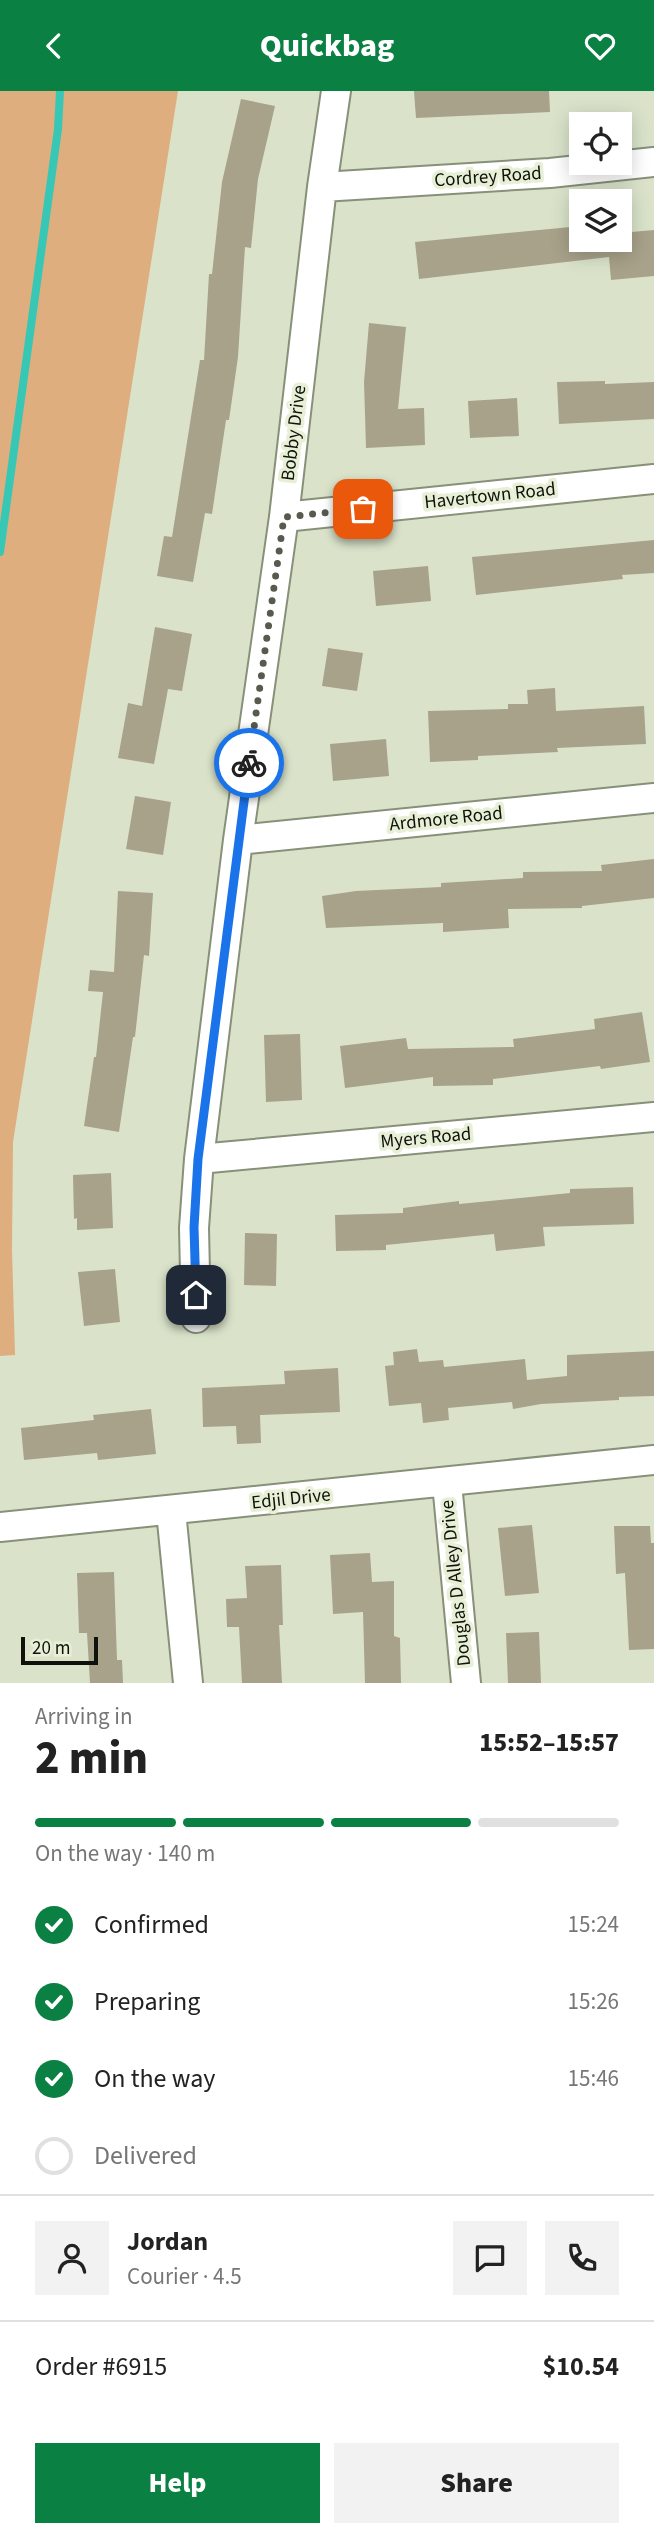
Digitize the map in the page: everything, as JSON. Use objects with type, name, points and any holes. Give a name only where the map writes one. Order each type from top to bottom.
[{"type":"street","name":"Bobby Drive","points":[[196,1318],[194,1227],[198,1159],[238,840],[284,517],[322,187],[336,91]]},
{"type":"street","name":"Cordrey Road","points":[[322,187],[550,173],[654,162]]},
{"type":"street","name":"Havertown Road","points":[[284,517],[654,479]]},
{"type":"street","name":"Ardmore Road","points":[[238,840],[654,799]]},
{"type":"street","name":"Myers Road","points":[[198,1159],[654,1117]]},
{"type":"street","name":"Edjil Drive","points":[[0,1527],[654,1460]]},
{"type":"street","name":"Douglas D Alley Drive","points":[[447,1483],[466,1683]]},
{"type":"street","points":[[171,1510],[188,1683]]},
{"type":"shaded area","points":[[0,91],[178,91],[13,1142],[15,1355],[0,1356]]},
{"type":"building","points":[[414,91],[549,91],[550,112],[416,118]]},
{"type":"building","points":[[241,99],[275,106],[258,179],[251,248],[245,247],[238,357],[229,420],[226,420],[212,514],[205,513],[193,582],[157,576],[164,536],[172,537],[200,360],[204,360],[209,274],[212,274],[222,182]]},
{"type":"building","points":[[569,227],[569,252],[632,252],[632,232],[654,230],[654,276],[611,280],[609,257],[419,279],[415,242]]},
{"type":"building","points":[[369,323],[406,327],[398,409],[424,408],[425,445],[366,448],[364,382]]},
{"type":"building","points":[[605,381],[605,384],[654,382],[654,419],[559,424],[557,382]]},
{"type":"building","points":[[517,398],[519,436],[470,438],[468,401]]},
{"type":"building","points":[[654,540],[654,573],[622,575],[623,579],[476,595],[472,557]]},
{"type":"building","points":[[428,566],[431,601],[376,606],[373,571]]},
{"type":"building","points":[[155,627],[192,634],[182,691],[168,689],[154,764],[118,758],[128,703],[142,706]]},
{"type":"building","points":[[328,648],[363,653],[357,691],[322,686]]},
{"type":"building","points":[[555,688],[556,711],[644,706],[646,744],[557,748],[558,752],[478,756],[478,760],[430,762],[428,711],[508,709],[508,704],[528,704],[527,690]]},
{"type":"building","points":[[386,739],[389,776],[333,781],[330,744]]},
{"type":"building","points":[[135,796],[171,802],[163,855],[126,849]]},
{"type":"building","points":[[654,859],[654,898],[582,908],[508,909],[509,928],[443,932],[443,923],[326,928],[322,896],[356,891],[441,887],[441,883],[523,878],[523,872],[602,871],[601,865]]},
{"type":"building","points":[[118,891],[153,893],[149,956],[144,955],[135,1037],[119,1132],[84,1126],[96,1057],[103,992],[88,991],[90,970],[114,972]]},
{"type":"building","points":[[642,1012],[650,1062],[493,1079],[493,1085],[433,1086],[433,1077],[345,1088],[340,1046],[406,1038],[408,1049],[514,1047],[513,1039],[595,1029],[594,1019]]},
{"type":"building","points":[[300,1034],[302,1100],[266,1102],[264,1035]]},
{"type":"building","points":[[111,1173],[113,1228],[77,1230],[77,1218],[74,1219],[73,1175]]},
{"type":"building","points":[[633,1187],[634,1224],[543,1227],[545,1246],[496,1251],[494,1234],[386,1245],[386,1250],[336,1251],[335,1215],[403,1213],[403,1208],[459,1201],[459,1204],[570,1193],[570,1189]]},
{"type":"building","points":[[245,1233],[277,1234],[276,1286],[244,1285]]},
{"type":"building","points":[[115,1269],[120,1322],[84,1326],[78,1272]]},
{"type":"building","points":[[417,1349],[419,1362],[443,1360],[444,1367],[525,1359],[527,1380],[567,1376],[567,1355],[654,1351],[654,1396],[541,1404],[513,1409],[512,1402],[448,1408],[449,1420],[423,1423],[421,1403],[389,1406],[385,1366],[394,1365],[393,1352]]},
{"type":"building","points":[[338,1368],[340,1412],[260,1415],[261,1443],[237,1444],[236,1426],[203,1427],[202,1388],[285,1384],[284,1371]]},
{"type":"building","points":[[151,1409],[156,1454],[98,1460],[97,1453],[24,1460],[21,1428],[94,1420],[93,1415]]},
{"type":"building","points":[[532,1525],[539,1593],[505,1596],[498,1528]]},
{"type":"building","points":[[614,1526],[650,1526],[651,1543],[654,1543],[654,1649],[629,1650],[625,1573],[616,1574]]},
{"type":"building","points":[[370,1553],[372,1582],[394,1581],[394,1636],[400,1638],[401,1683],[365,1683],[363,1612],[333,1614],[330,1555]]},
{"type":"building","points":[[281,1565],[283,1625],[279,1625],[282,1683],[242,1683],[239,1627],[227,1627],[226,1599],[247,1598],[245,1566]]},
{"type":"building","points":[[114,1572],[117,1660],[122,1660],[123,1683],[90,1683],[87,1633],[79,1633],[77,1573]]},
{"type":"building","points":[[539,1632],[541,1683],[508,1683],[506,1633]]},
{"type":"waterway","points":[[0,552],[58,129],[60,91]]},
{"type":"way so far","points":[[249,763],[284,517],[363,509]]},
{"type":"route","points":[[196,1295],[194,1227],[198,1159],[249,763]]}]
